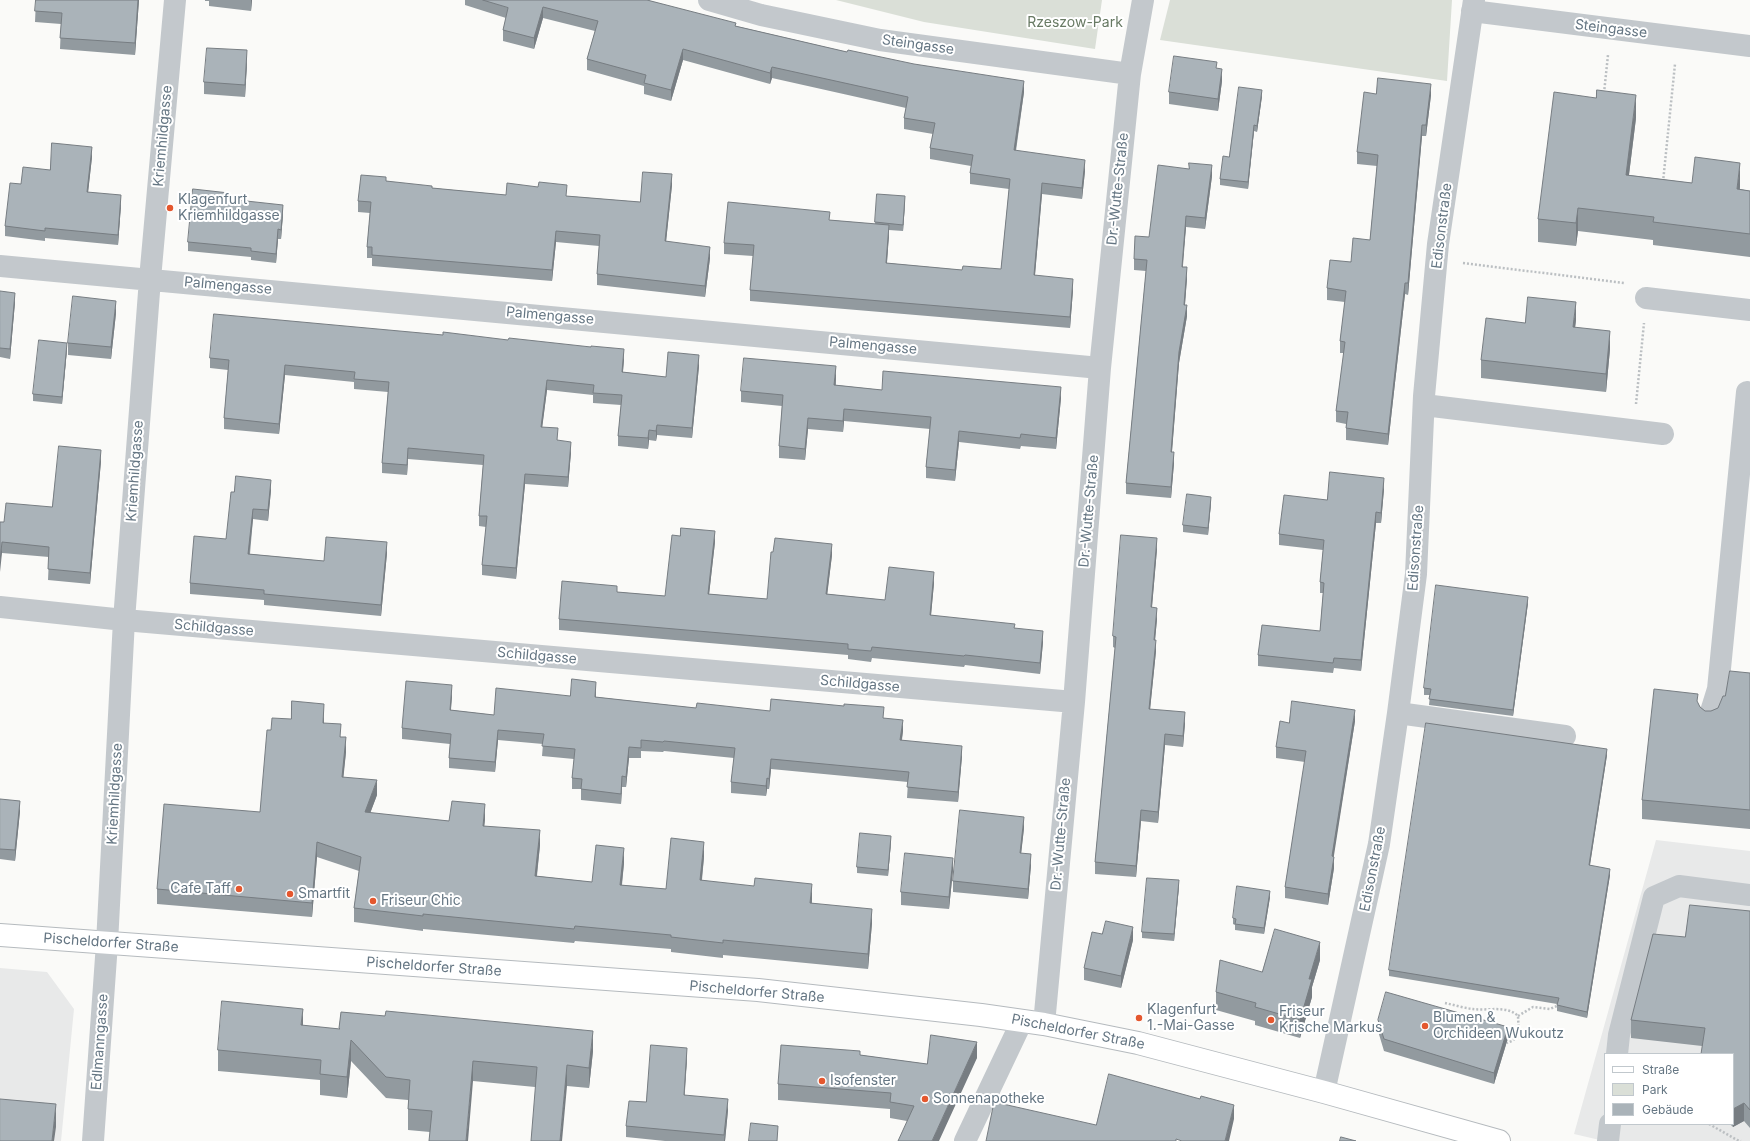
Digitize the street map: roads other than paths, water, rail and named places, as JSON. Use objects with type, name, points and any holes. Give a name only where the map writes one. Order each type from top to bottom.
[{"type":"main road","name":"Pischeldorfer Straße","points":[[0,935],[758,990],[1044,1024],[1138,1043],[1324,1092],[1499,1141]]},
{"type":"street","name":"Kriemhildgasse","points":[[107,943],[124,620],[150,279],[175,0]]},
{"type":"street","name":"Steingasse","points":[[709,0],[761,15],[880,40],[1130,74]]},
{"type":"street","name":"Dr.-Wutte-Straße","points":[[1044,1024],[1074,702],[1100,368],[1130,74],[1143,0]]},
{"type":"street","name":"Steingasse","points":[[1473,5],[1610,28],[1750,46]]},
{"type":"street","name":"Edisonstraße","points":[[1324,1092],[1379,844],[1398,713],[1416,574],[1424,406],[1437,259],[1473,5]]},
{"type":"street","name":"Palmengasse","points":[[0,266],[1100,368]]},
{"type":"street","points":[[1646,298],[1750,310]]},
{"type":"street","points":[[1709,718],[1718,689],[1747,392]]},
{"type":"street","points":[[1424,406],[1663,434]]},
{"type":"street","name":"Schildgasse","points":[[0,606],[124,620],[1074,702]]},
{"type":"street","points":[[1398,713],[1565,736]]},
{"type":"street","points":[[1617,1053],[1620,1035],[1654,897],[1679,886],[1750,895]]},
{"type":"street","name":"Edlmanngasse","points":[[93,1141],[107,943]]},
{"type":"street","points":[[965,1141],[1022,1021]]},
{"type":"street","points":[[1608,1141],[1610,1125]]},
{"type":"place","name":"Klagenfurt Kriemhildgasse","points":[[170,208]]},
{"type":"place","name":"Cafe Taff","points":[[239,889]]},
{"type":"place","name":"Smartfit","points":[[290,894]]},
{"type":"place","name":"Friseur Chic","points":[[373,901]]},
{"type":"place","name":"Klagenfurt 1.-Mai-Gasse","points":[[1139,1018]]},
{"type":"place","name":"Friseur Krische Markus","points":[[1271,1020]]},
{"type":"place","name":"Blumen & Orchideen Wukoutz","points":[[1425,1026]]},
{"type":"place","name":"Isofenster","points":[[822,1081]]},
{"type":"place","name":"Sonnenapotheke","points":[[925,1099]]},
{"type":"park label","name":"Rzeszow-Park","points":[[1075,23]]}]
